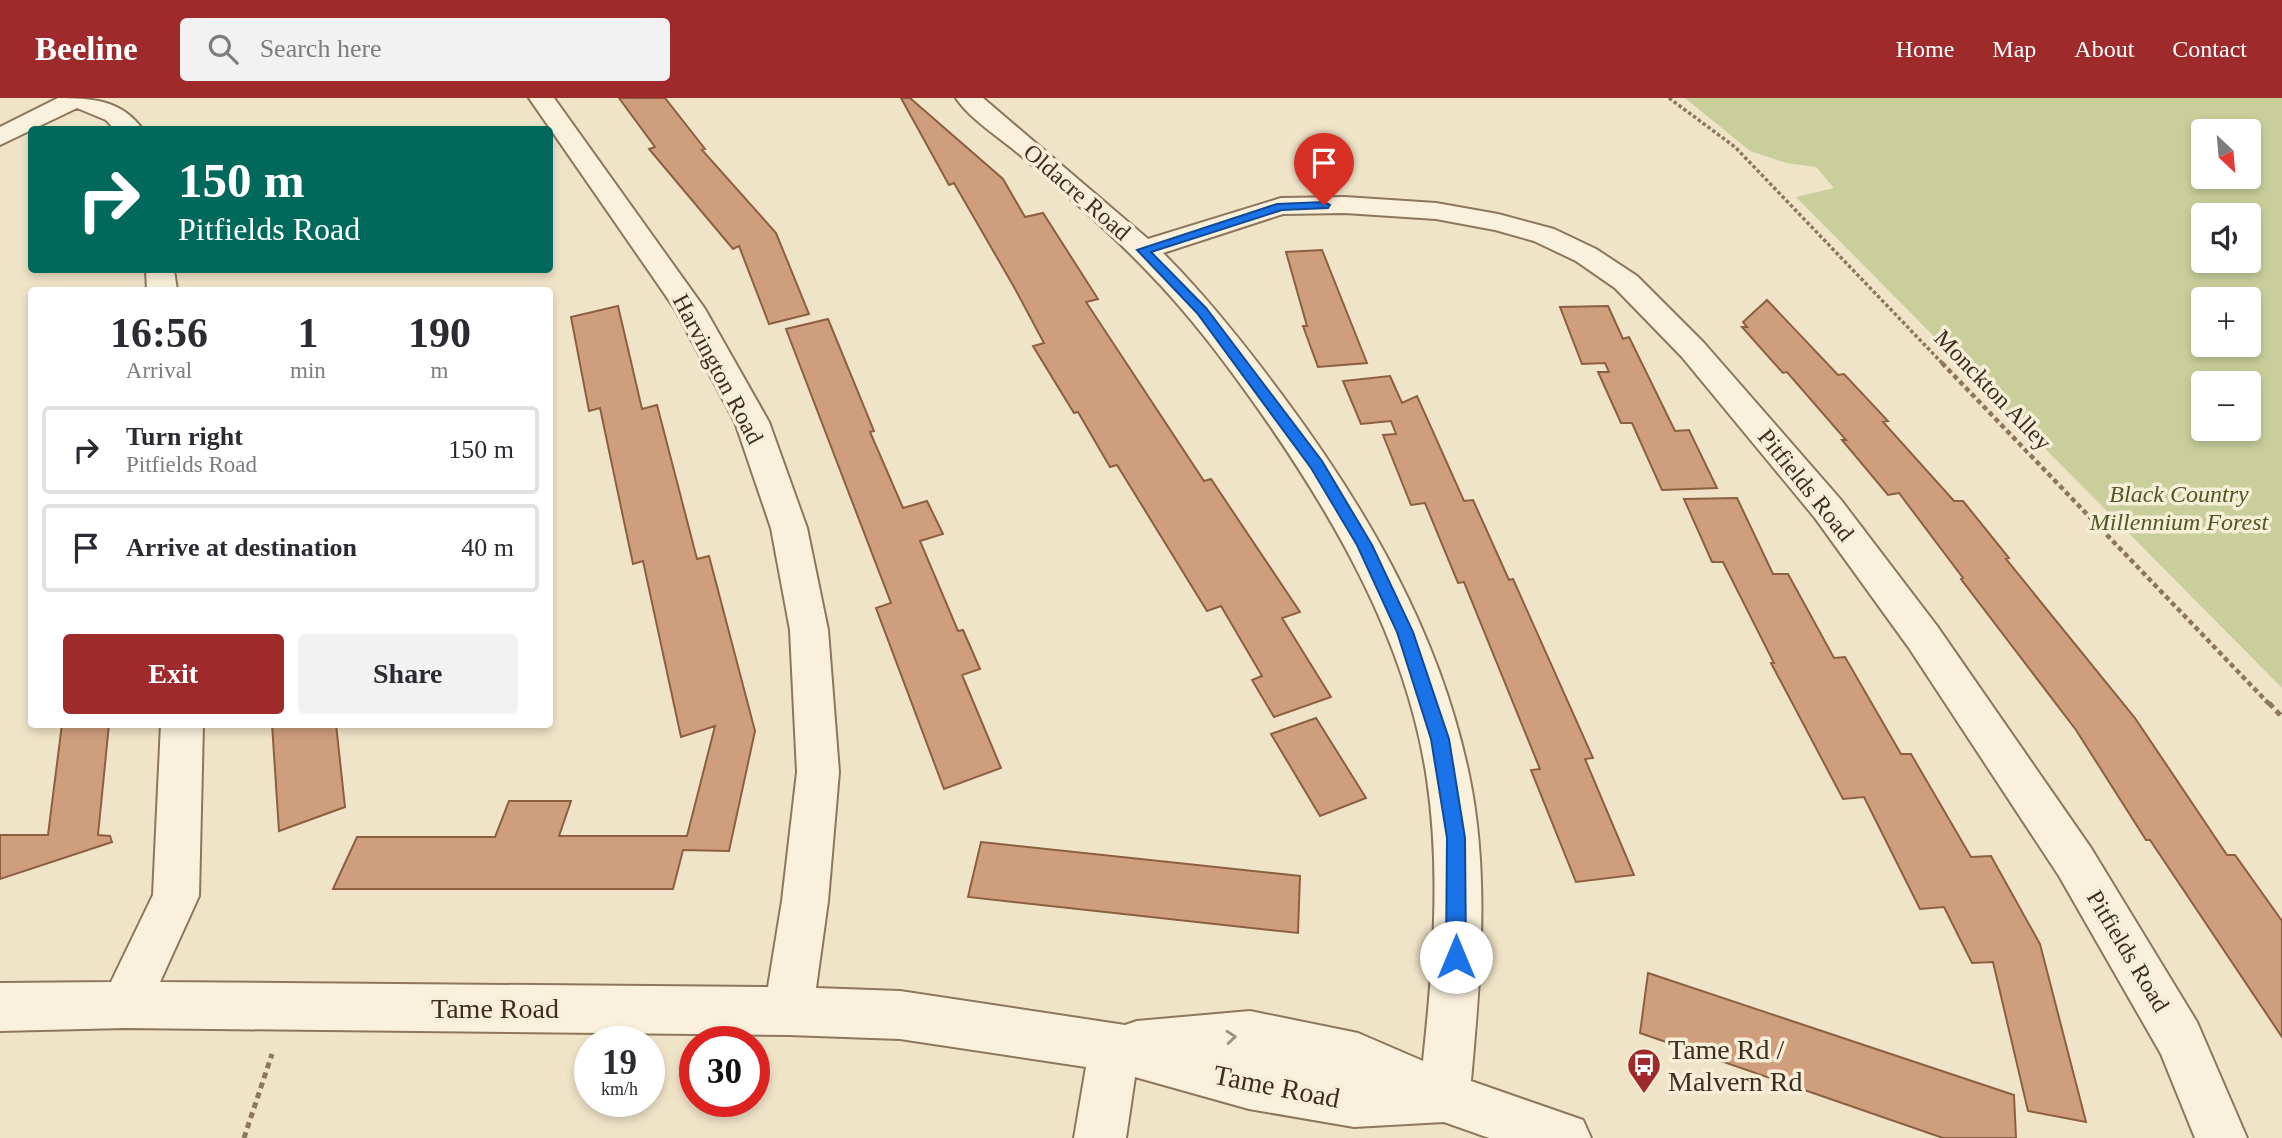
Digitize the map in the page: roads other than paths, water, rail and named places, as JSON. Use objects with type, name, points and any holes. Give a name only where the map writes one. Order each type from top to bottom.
[{"type":"street","name":"Harvington Road","points":[[541,98],[690,309],[752,422],[789,528],[809,630],[817,772],[805,901],[788,1011]]},
{"type":"street","name":"Oldacre Road","points":[[968,98],[1143,250],[1201,310],[1317,465],[1364,545],[1405,632],[1440,739],[1456,838],[1456,981],[1444,1097]]},
{"type":"street","points":[[0,137],[77,99],[115,115],[126,126]]},
{"type":"street","name":"Pitfields Road","points":[[1143,250],[1281,206],[1345,205],[1436,211],[1498,222],[1544,236],[1586,255],[1626,282],[1693,349],[1828,509],[1923,637],[2082,874],[2180,1039],[2221,1138]]},
{"type":"street","points":[[125,1005],[176,896],[182,728]]},
{"type":"street","name":"Tame Road","points":[[0,1007],[125,1005],[788,1011],[900,1015],[1114,1047],[1249,1084],[1354,1101],[1444,1097],[1565,1138]]},
{"type":"street","points":[[1100,1138],[1114,1047]]},
{"type":"place","name":"Tame Rd / Malvern Rd","points":[[1644,1095]]},
{"type":"park label","name":"Black Country Millennium Forest","points":[[2179,508]]}]
